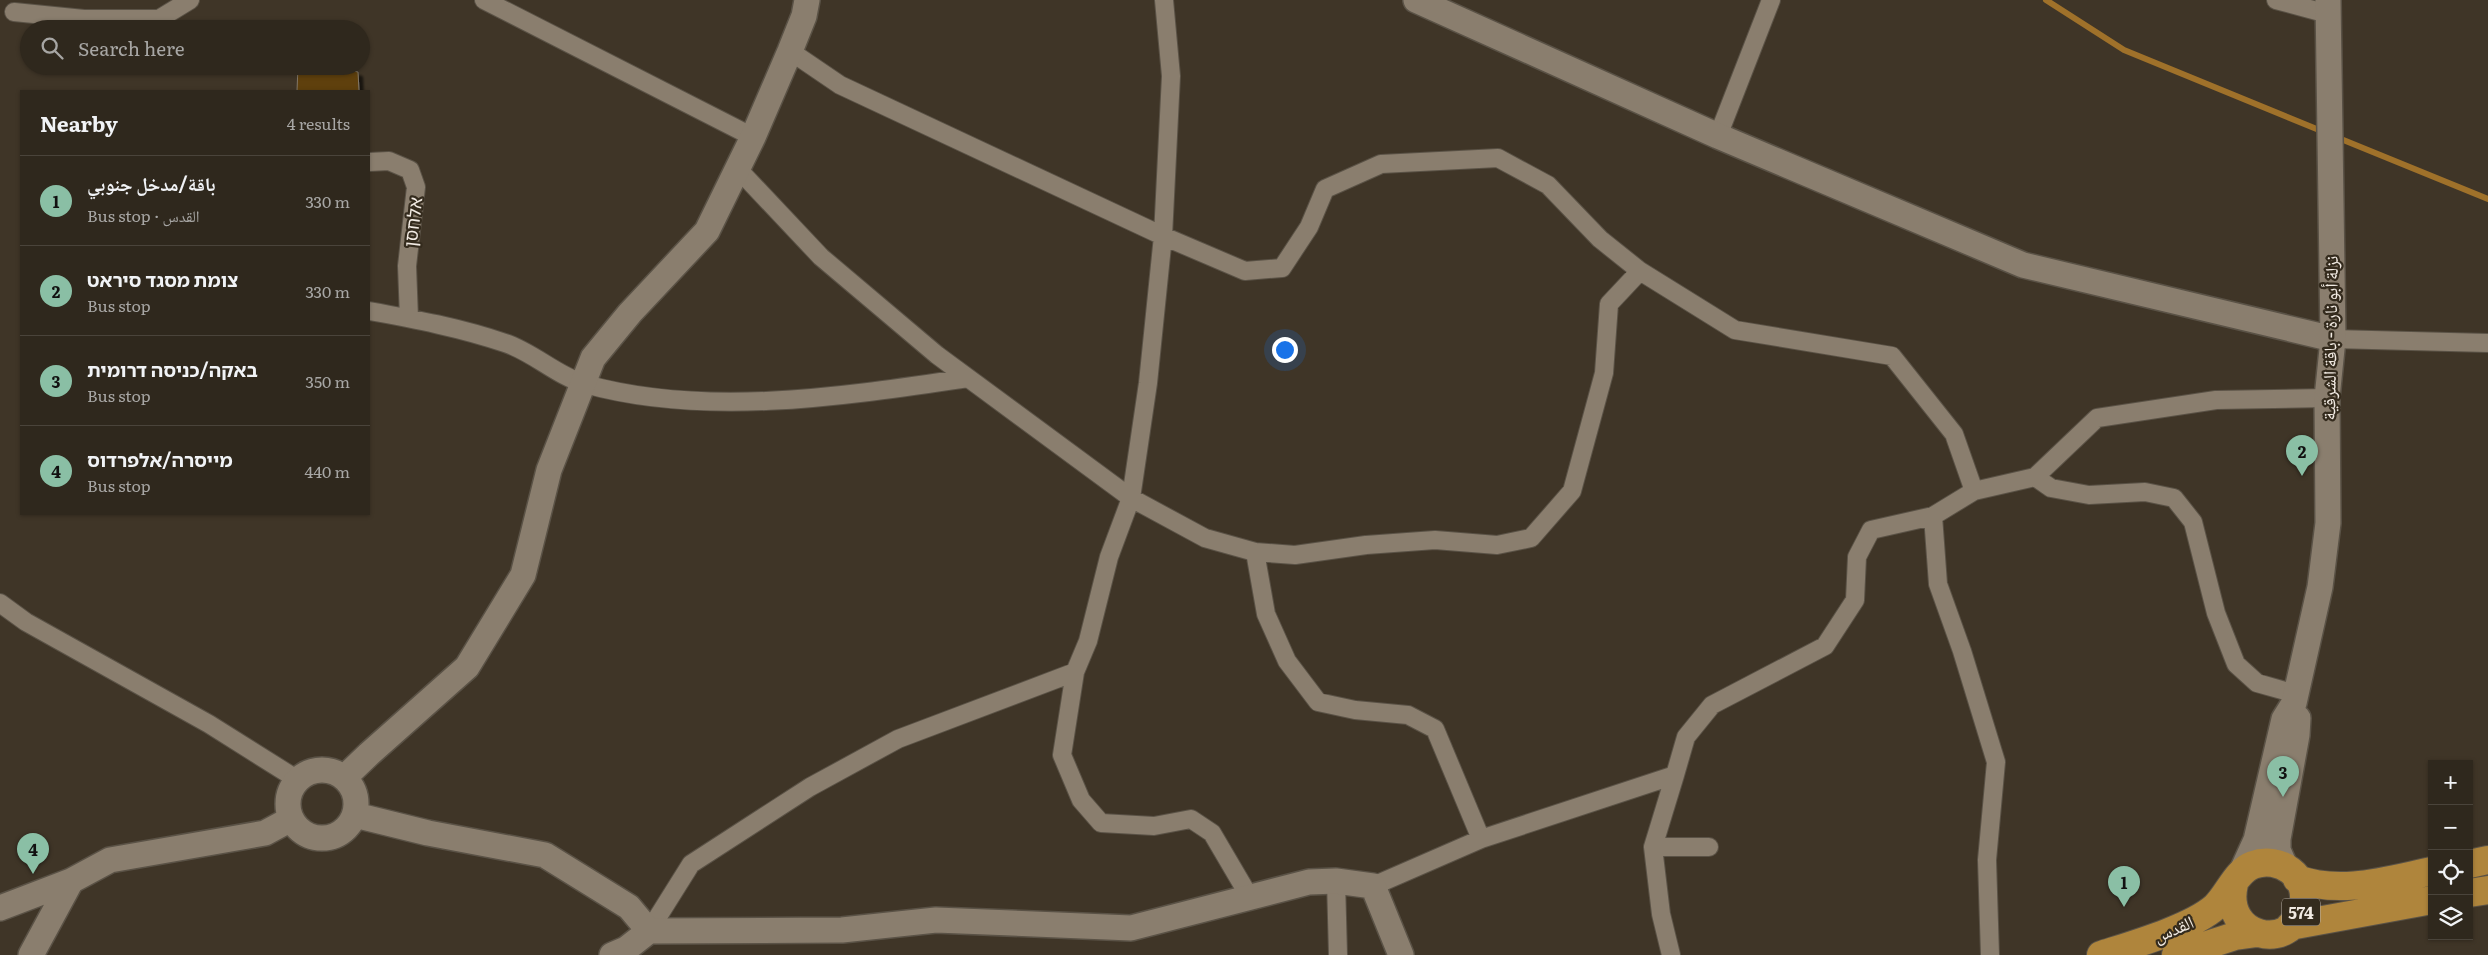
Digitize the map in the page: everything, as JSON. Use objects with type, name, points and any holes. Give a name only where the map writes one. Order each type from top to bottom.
[{"type":"main road","points":[[2473,863],[2488,860]]},
{"type":"main road","name":"574","points":[[2237,879],[2250,866],[2262,862],[2275,862],[2312,884],[2353,886],[2428,872]]},
{"type":"main road","name":"574","points":[[2290,926],[2300,914],[2303,904],[2303,893],[2291,872]]},
{"type":"main road","points":[[2237,879],[2231,896],[2236,918],[2243,925],[2257,933]]},
{"type":"main road","name":"القدس","points":[[2100,955],[2198,918],[2215,907],[2237,879]]},
{"type":"main road","points":[[2473,892],[2488,890]]},
{"type":"main road","name":"574","points":[[2257,933],[2274,934],[2290,926],[2428,901]]},
{"type":"main road","name":"القدس","points":[[2176,955],[2235,936],[2257,933]]},
{"type":"street","points":[[14,12],[84,19],[159,19],[190,0]]},
{"type":"street","points":[[484,0],[753,137]]},
{"type":"street","points":[[344,778],[467,667],[523,576],[549,470],[584,384],[592,358],[630,313],[707,231],[753,137],[804,16],[807,0]]},
{"type":"street","points":[[1164,0],[1171,76],[1163,236],[1148,383],[1131,498],[1109,557],[1088,641],[1075,672],[1062,755],[1081,800],[1101,823],[1154,826],[1191,819],[1212,833],[1249,896]]},
{"type":"street","points":[[1416,0],[1718,136],[2023,266],[2333,339],[2488,343]]},
{"type":"street","points":[[1718,136],[1772,0]]},
{"type":"street","points":[[2276,0],[2328,7]]},
{"type":"street","name":"نزلة أبو نارة - باقة الشرقية","points":[[2237,879],[2256,840],[2284,719],[2295,699],[2320,587],[2328,523],[2327,398],[2333,339],[2328,7]]},
{"type":"street","points":[[790,51],[840,85],[1163,236],[1245,271],[1282,268],[1309,227],[1324,189],[1381,164],[1498,158],[1548,186],[1600,240],[1640,271],[1734,330],[1892,356],[1954,434],[1974,491]]},
{"type":"street","name":"אלחסן","points":[[370,162],[389,161],[410,170],[416,187],[407,266],[409,318]]},
{"type":"street","points":[[738,169],[820,256],[937,355],[968,378],[1131,498],[1204,538],[1255,552],[1295,555],[1366,545],[1435,540],[1498,544],[1531,538],[1572,491],[1604,373],[1609,304],[1640,271]]},
{"type":"street","points":[[370,311],[409,318],[506,343],[584,384],[642,395],[727,402],[848,396],[968,378]]},
{"type":"street","points":[[1671,955],[1661,914],[1653,846],[1686,737],[1712,706],[1825,646],[1855,600],[1857,557],[1870,530],[1933,516],[1974,491],[2035,477],[2097,418],[2216,400],[2327,398]]},
{"type":"street","points":[[2035,477],[2051,488],[2089,495],[2144,492],[2174,498],[2193,522],[2216,613],[2236,664],[2257,684],[2295,699]]},
{"type":"street","points":[[1933,516],[1938,584],[1962,651],[1996,762],[1987,860],[1990,955]]},
{"type":"street","points":[[1255,552],[1266,614],[1287,661],[1318,702],[1355,710],[1408,715],[1435,729],[1481,838]]},
{"type":"street","points":[[0,604],[26,622],[209,724],[298,780]]},
{"type":"street","points":[[612,955],[626,949],[649,931],[691,864],[810,788],[898,740],[1075,672]]},
{"type":"street","name":"نزلة أبو نارة - باقة الشرقية","points":[[2291,872],[2278,850],[2278,838],[2299,722],[2295,699]]},
{"type":"street","points":[[321,770],[332,771],[344,778],[355,793],[355,815],[349,825],[341,833],[324,838],[308,836],[298,829],[291,820],[288,797],[298,780],[310,772],[321,770]]},
{"type":"street","points":[[649,931],[842,930],[936,920],[1131,928],[1309,882],[1336,881],[1373,886],[1481,838],[1675,775]]},
{"type":"street","points":[[355,815],[428,833],[545,855],[629,906],[649,931]]},
{"type":"street","points":[[0,908],[71,881],[110,860],[264,833],[291,820]]},
{"type":"street","points":[[1653,846],[1709,847]]},
{"type":"street","points":[[31,955],[71,881]]},
{"type":"street","points":[[1336,881],[1338,955]]},
{"type":"street","points":[[1373,886],[1402,955]]},
{"type":"building","points":[[298,75],[358,75],[359,90],[297,90]]},
{"type":"waterway","points":[[2046,0],[2124,50],[2324,132]]},
{"type":"waterway","points":[[2336,137],[2488,199]]},
{"type":"place","name":"צומת מסגד סיראט","points":[[2302,476]]},
{"type":"place","name":"באקה/כניסה דרומית","points":[[2283,797]]},
{"type":"place","name":"מייסרה/אלפרדוס","points":[[33,874]]},
{"type":"place","name":"باقة/مدخل جنوبي","points":[[2124,907]]}]
